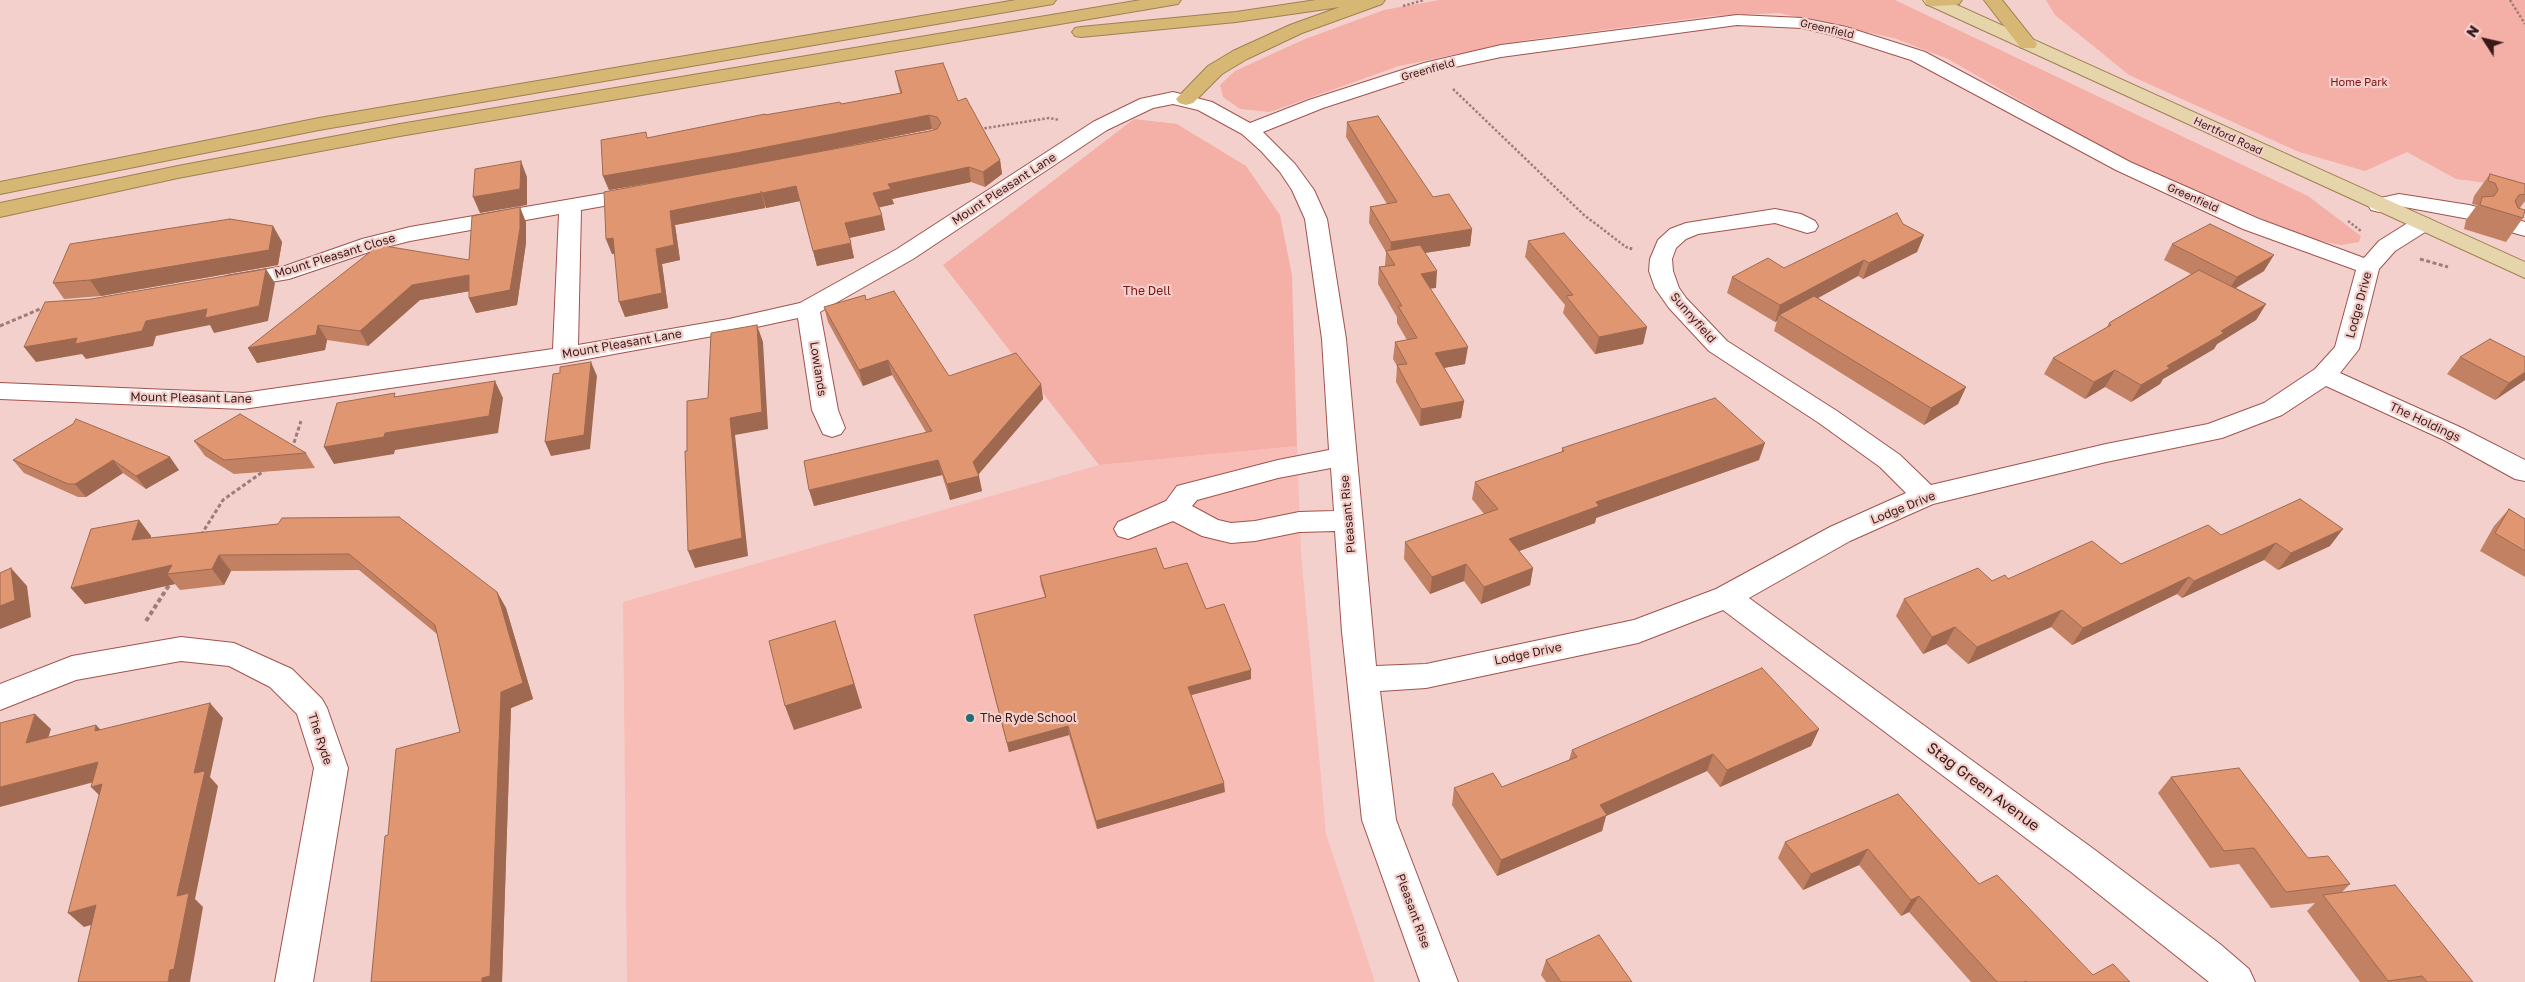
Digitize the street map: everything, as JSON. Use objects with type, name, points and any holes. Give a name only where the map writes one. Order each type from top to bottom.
[{"type":"highway","points":[[0,188],[183,150],[328,123],[1046,0]]},
{"type":"highway","points":[[0,210],[178,172],[390,132],[1172,0]]},
{"type":"highway","points":[[903,46],[1013,39],[1216,19],[1352,0]]},
{"type":"highway","points":[[1186,100],[1215,70],[1240,55],[1296,29],[1376,0]]},
{"type":"highway","points":[[1932,0],[1953,0]]},
{"type":"highway","points":[[1993,0],[2028,44]]},
{"type":"main road","name":"Hertford Road","points":[[1932,0],[2525,271]]},
{"type":"street","name":"Greenfield","points":[[1249,130],[1316,104],[1431,67],[1501,51],[1737,20],[1781,20],[1819,26],[1918,56],[2123,166],[2251,224],[2368,267]]},
{"type":"street","name":"Mount Pleasant Lane","points":[[0,391],[243,401],[565,355],[729,326],[808,309],[905,254],[1100,126],[1159,100],[1186,100]]},
{"type":"street","name":"Pleasant Rise","points":[[1186,100],[1205,106],[1249,130],[1288,168],[1303,190],[1316,219],[1334,339],[1362,679],[1379,820],[1439,982]]},
{"type":"street","name":"Mount Pleasant Close","points":[[209,286],[289,272],[370,244],[410,234],[663,188]]},
{"type":"street","points":[[2378,205],[2399,200],[2469,212]]},
{"type":"street","points":[[565,355],[570,205]]},
{"type":"street","points":[[1661,259],[1666,245],[1678,234],[1694,228],[1775,216],[1792,219],[1807,226]]},
{"type":"street","name":"Lodge Drive","points":[[1362,679],[1426,676],[1638,631],[1726,597],[1840,534],[1925,496],[2106,453],[2213,432],[2273,409],[2324,375],[2347,349],[2368,267],[2387,246],[2422,224]]},
{"type":"street","name":"Sunnyfield","points":[[1661,259],[1661,271],[1667,288],[1677,303],[1718,346],[1828,417],[1882,456],[1925,496]]},
{"type":"street","name":"Lowlands","points":[[808,309],[825,410],[832,428]]},
{"type":"street","name":"The Holdings","points":[[2324,375],[2453,434],[2525,472]]},
{"type":"street","points":[[1128,529],[1176,508],[1187,493],[1278,469],[1343,456]]},
{"type":"street","points":[[1176,508],[1188,518],[1212,529],[1231,533],[1255,532],[1299,522],[1348,521]]},
{"type":"street","name":"Stag Green Avenue","points":[[1726,597],[2083,861],[2207,956],[2236,982]]},
{"type":"street","name":"The Ryde","points":[[0,697],[72,668],[181,649],[234,655],[281,678],[311,708],[331,768],[294,982]]},
{"type":"path","points":[[2510,0],[2525,24]]},
{"type":"path","points":[[1431,67],[1584,215],[1626,247],[1661,259]]},
{"type":"path","points":[[971,131],[1049,118],[1100,126]]},
{"type":"path","points":[[0,326],[40,309]]},
{"type":"path","points":[[292,450],[311,392]]},
{"type":"path","points":[[197,542],[224,500],[269,467]]},
{"type":"path","points":[[123,658],[176,575]]},
{"type":"shaded area","name":"The Ryde School","points":[[1297,446],[1301,552],[1326,834],[1375,982],[627,982],[623,602],[1099,465]]},
{"type":"green space","points":[[1439,0],[1895,0],[2308,196],[2361,236],[2359,242],[2341,245],[2310,239],[2129,163],[1948,59],[1894,38],[1779,13],[1712,16],[1527,40],[1399,66],[1270,112],[1240,109],[1223,97],[1220,85],[1235,71],[1305,39],[1384,10]]},
{"type":"green space","name":"Home Park","points":[[2046,0],[2525,0],[2525,191],[2504,185],[2456,179],[2407,152],[2365,171],[2299,152],[2129,75],[2055,15]]},
{"type":"green space","name":"The Dell","points":[[1134,119],[1177,124],[1246,166],[1280,215],[1292,275],[1297,446],[1099,465],[943,265]]},
{"type":"building","points":[[943,63],[958,101],[966,98],[1000,160],[983,172],[969,167],[888,184],[891,189],[873,193],[882,215],[845,223],[851,243],[813,251],[796,186],[762,193],[761,191],[761,193],[670,211],[674,245],[656,249],[662,293],[619,302],[613,238],[606,239],[604,192],[930,131],[937,129],[941,123],[937,117],[929,115],[736,153],[603,176],[601,140],[646,132],[647,138],[765,114],[840,102],[841,104],[902,93],[895,71]]},
{"type":"building","points":[[1378,116],[1433,197],[1449,194],[1472,229],[1391,242],[1370,207],[1397,202],[1347,122]]},
{"type":"building","points":[[521,161],[520,189],[473,197],[475,169]]},
{"type":"building","points":[[2490,174],[2525,184],[2525,194],[2519,195],[2515,201],[2518,208],[2525,210],[2523,218],[2480,205],[2482,197],[2494,196],[2498,190],[2495,183],[2488,181]]},
{"type":"building","points":[[520,207],[520,228],[510,290],[469,298],[469,275],[412,285],[360,331],[318,325],[316,335],[248,348],[379,245],[469,260],[472,216]]},
{"type":"building","points":[[1897,213],[1903,224],[1924,235],[1869,263],[1864,260],[1780,305],[1732,277],[1768,258],[1784,268]]},
{"type":"building","points":[[230,219],[273,226],[269,250],[90,280],[53,283],[70,244]]},
{"type":"building","points":[[2210,224],[2274,255],[2237,277],[2172,244]]},
{"type":"building","points":[[1564,233],[1647,327],[1599,337],[1566,296],[1573,295],[1528,241]]},
{"type":"building","points":[[1420,245],[1437,271],[1421,274],[1468,347],[1435,353],[1464,401],[1421,409],[1397,365],[1407,364],[1395,342],[1417,338],[1398,306],[1402,306],[1379,267],[1395,265],[1386,251]]},
{"type":"building","points":[[266,269],[259,306],[205,318],[207,309],[146,321],[142,331],[75,344],[77,338],[24,347],[45,302],[91,299]]},
{"type":"building","points":[[2199,270],[2266,304],[2221,331],[2224,333],[2167,366],[2170,368],[2141,385],[2115,370],[2094,382],[2053,358],[2111,325],[2109,323]]},
{"type":"building","points":[[894,291],[949,376],[1016,353],[1041,384],[973,462],[979,476],[947,484],[938,460],[809,490],[804,461],[932,431],[888,360],[859,370],[824,307],[865,295],[866,300]]},
{"type":"building","points":[[1814,296],[1966,387],[1931,408],[1779,315]]},
{"type":"building","points":[[757,325],[762,412],[730,418],[742,538],[688,551],[685,451],[687,451],[687,401],[708,398],[711,333]]},
{"type":"building","points":[[2490,339],[2525,357],[2525,372],[2509,383],[2460,357]]},
{"type":"building","points":[[591,362],[584,435],[545,442],[553,374],[560,373],[560,367]]},
{"type":"building","points":[[495,381],[489,416],[385,433],[384,437],[324,447],[337,403],[395,393],[394,397]]},
{"type":"building","points":[[1715,398],[1765,443],[1596,502],[1599,506],[1509,539],[1533,568],[1484,587],[1466,564],[1432,577],[1405,542],[1498,509],[1475,482],[1564,451],[1562,448]]},
{"type":"building","points":[[240,414],[306,453],[224,460],[194,441]]},
{"type":"building","points":[[76,419],[170,457],[136,476],[113,460],[75,484],[68,484],[13,460],[73,424]]},
{"type":"building","points":[[2300,499],[2343,529],[2291,553],[2276,543],[2194,581],[2189,577],[2083,628],[2062,610],[1977,647],[1955,627],[1932,637],[1904,599],[1978,568],[1992,581],[2005,575],[2008,579],[2092,541],[2121,564],[2208,525],[2221,535]]},
{"type":"building","points":[[2509,509],[2525,519],[2525,551],[2495,533]]},
{"type":"building","points":[[399,517],[497,592],[523,683],[501,692],[490,976],[482,978],[482,982],[371,982],[385,836],[388,835],[396,749],[460,732],[435,625],[349,554],[219,555],[212,569],[167,574],[172,565],[71,588],[91,529],[139,520],[132,540],[278,524],[282,518]]},
{"type":"building","points":[[1156,548],[1164,569],[1187,563],[1206,609],[1224,604],[1251,670],[1188,687],[1224,783],[1096,821],[1068,726],[1007,743],[974,615],[1046,597],[1040,576]]},
{"type":"building","points":[[11,568],[15,600],[0,606],[0,573]]},
{"type":"building","points":[[835,621],[854,684],[785,706],[769,641]]},
{"type":"building","points":[[1762,668],[1819,729],[1727,770],[1713,754],[1600,805],[1607,815],[1501,860],[1454,788],[1493,773],[1502,787],[1577,757],[1572,750]]},
{"type":"building","points":[[210,703],[194,773],[205,771],[177,896],[189,893],[174,969],[170,970],[168,982],[78,982],[96,905],[68,913],[102,784],[91,787],[98,762],[0,787],[0,723],[35,714],[26,743],[96,725],[95,731]]},
{"type":"building","points":[[2239,768],[2308,858],[2328,856],[2350,884],[2286,892],[2254,848],[2224,851],[2171,777]]},
{"type":"building","points":[[1898,794],[1979,884],[1997,875],[2093,975],[2113,964],[2130,982],[1997,982],[1919,896],[1911,900],[1868,849],[1811,874],[1785,842]]},
{"type":"building","points":[[2395,885],[2473,982],[2427,982],[2422,976],[2388,981],[2323,895]]},
{"type":"building","points":[[1599,935],[1632,982],[1561,982],[1546,960]]},
{"type":"place","name":"The Ryde School","points":[[970,718]]}]
